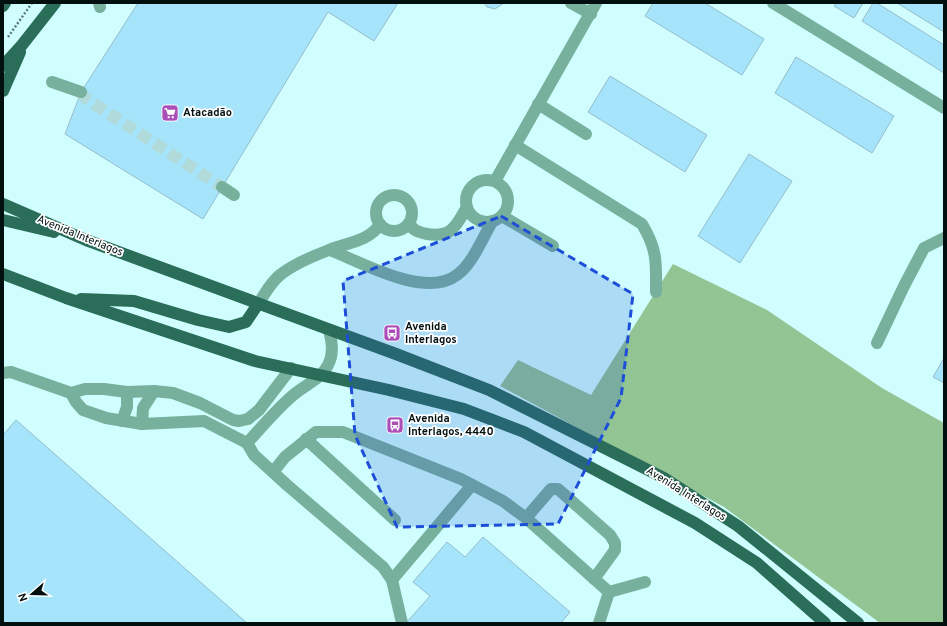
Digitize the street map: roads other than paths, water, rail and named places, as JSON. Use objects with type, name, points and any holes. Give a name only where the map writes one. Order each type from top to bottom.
[{"type":"main road","points":[[3,6],[6,3]]},
{"type":"main road","points":[[3,66],[22,45],[54,3]]},
{"type":"main road","points":[[3,91],[22,45]]},
{"type":"main road","name":"Avenida Interlagos","points":[[3,204],[86,240],[489,390],[664,478],[738,526],[858,623]]},
{"type":"main road","points":[[3,220],[86,240]]},
{"type":"main road","name":"Avenida Interlagos","points":[[3,274],[66,298],[256,361],[464,409],[524,432],[695,523],[757,563],[825,623]]},
{"type":"main road","points":[[66,298],[134,301],[198,320],[229,327],[246,322],[258,304]]},
{"type":"lane","points":[[571,3],[591,14]]},
{"type":"lane","points":[[494,181],[596,3]]},
{"type":"lane","points":[[773,3],[944,108]]},
{"type":"lane","points":[[52,82],[81,92]]},
{"type":"lane","points":[[538,104],[586,134]]},
{"type":"lane","points":[[515,145],[642,224],[650,237],[656,253],[656,292]]},
{"type":"lane","points":[[330,250],[407,281],[433,284],[447,281],[461,271],[497,219],[506,210],[508,196],[501,184],[494,181],[481,180],[470,188],[466,200],[467,207],[473,218],[480,221],[497,219],[552,246]]},
{"type":"lane","points":[[222,187],[234,195]]},
{"type":"lane","points":[[392,195],[404,198],[408,202],[412,214],[409,223],[402,229],[393,230],[380,224],[377,217],[378,205],[386,197],[392,195]]},
{"type":"lane","points":[[409,223],[414,230],[442,235],[452,230],[467,207]]},
{"type":"lane","points":[[258,304],[271,284],[281,274],[306,260],[365,238],[375,232],[380,224]]},
{"type":"lane","points":[[877,342],[924,248],[944,238]]},
{"type":"lane","points":[[247,443],[292,395],[320,375],[328,366],[332,354],[332,342],[329,330]]},
{"type":"lane","points":[[3,374],[11,372],[71,393],[85,389],[104,389],[127,392],[173,392],[200,403],[233,420],[240,421],[248,419],[259,410],[291,368]]},
{"type":"lane","points":[[142,424],[143,408],[154,391]]},
{"type":"lane","points":[[122,421],[127,407],[127,392]]},
{"type":"lane","points":[[71,393],[83,410],[122,421],[142,424],[204,421],[247,443],[254,455],[383,567],[392,580],[402,623]]},
{"type":"lane","points":[[273,472],[285,456],[316,432],[343,432],[472,485],[503,501],[526,518],[609,592]]},
{"type":"lane","points":[[306,439],[395,520]]},
{"type":"lane","points":[[392,580],[472,485]]},
{"type":"lane","points":[[526,518],[551,490],[558,488],[610,535],[615,543],[616,550],[594,579]]},
{"type":"lane","points":[[609,592],[645,582]]},
{"type":"lane","points":[[599,623],[609,592]]},
{"type":"tunnel","points":[[81,92],[85,98],[222,187]]},
{"type":"place","name":"Atacadão","points":[[170,113]]},
{"type":"place","name":"Avenida Interlagos","points":[[392,333]]},
{"type":"place","name":"Avenida Interlagos, 4440","points":[[395,425]]}]
